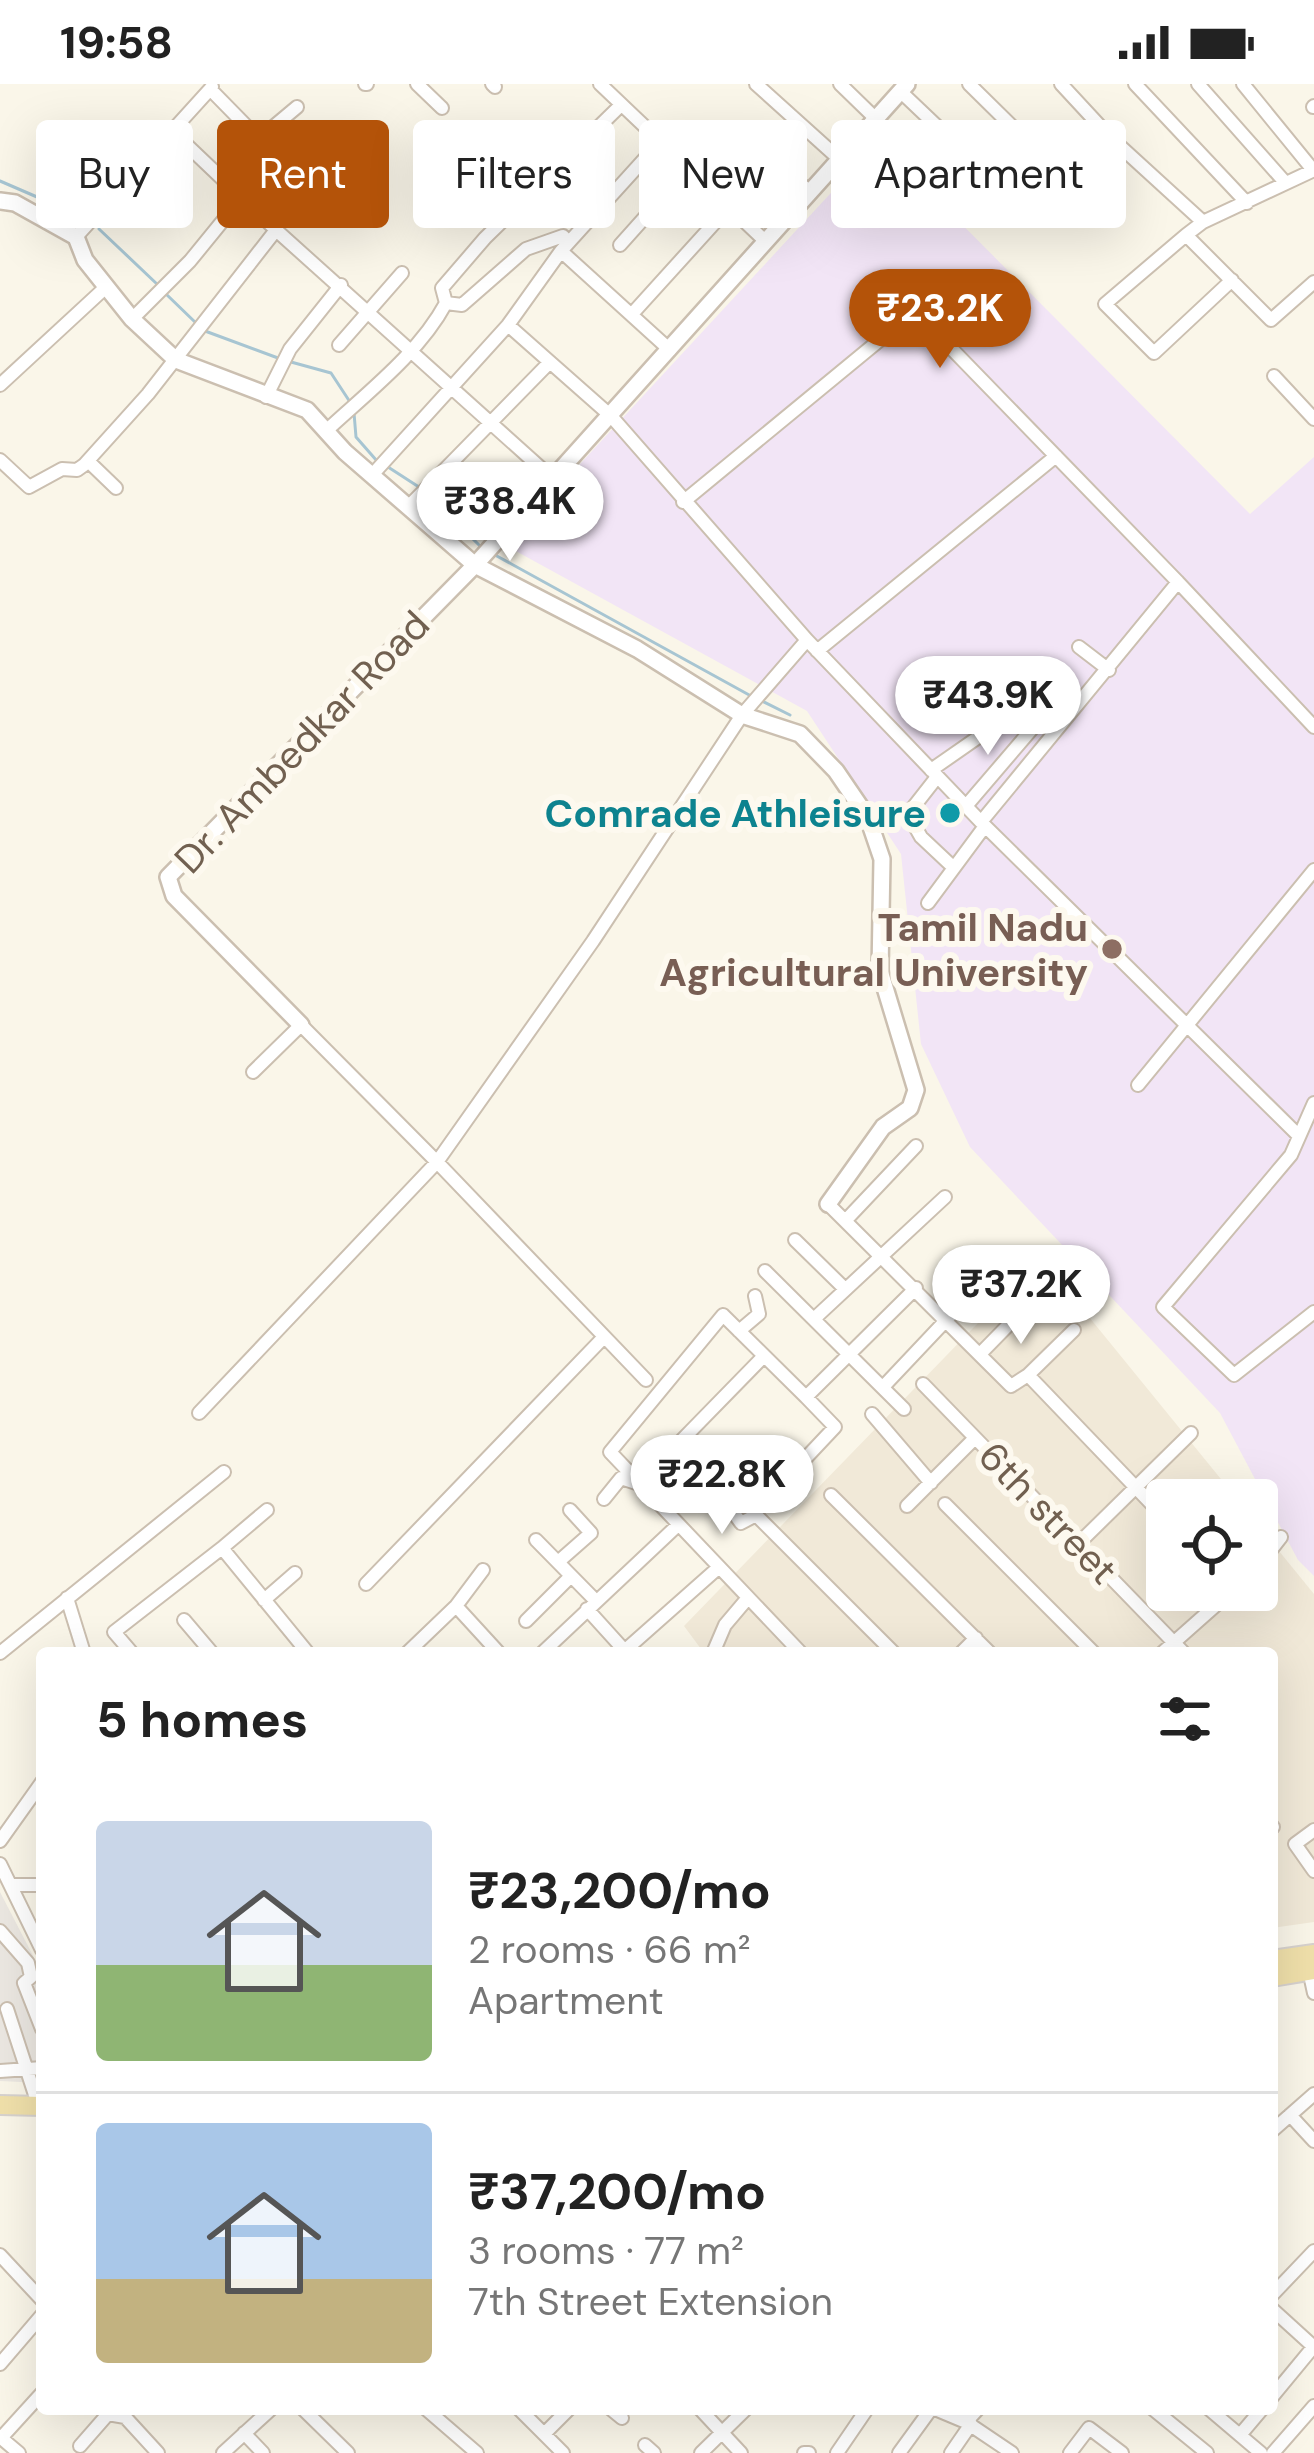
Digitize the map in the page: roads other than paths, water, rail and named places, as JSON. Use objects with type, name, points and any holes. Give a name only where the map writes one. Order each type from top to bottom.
[{"type":"main road","points":[[1278,1961],[1312,1965]]},
{"type":"main road","points":[[1278,1974],[1312,1965]]},
{"type":"main road","points":[[0,2094],[36,2098]]},
{"type":"main road","points":[[0,2105],[36,2099]]},
{"type":"street","points":[[417,84],[442,108]]},
{"type":"street","points":[[600,84],[639,125]]},
{"type":"street","points":[[756,84],[831,152]]},
{"type":"street","points":[[840,84],[875,118]]},
{"type":"street","points":[[969,84],[1006,120]]},
{"type":"street","points":[[1061,84],[1111,138],[1204,222]]},
{"type":"street","points":[[1136,84],[1247,202]]},
{"type":"street","points":[[1198,84],[1283,180]]},
{"type":"street","points":[[1232,280],[1154,353],[1105,304],[1204,222],[1283,180],[1313,170],[1243,84]]},
{"type":"street","points":[[181,120],[213,86],[244,120]]},
{"type":"street","points":[[903,87],[934,120]]},
{"type":"street","name":"Dr. Ambedkar Road","points":[[875,118],[903,87]]},
{"type":"street","points":[[446,303],[442,288],[484,238],[620,106]]},
{"type":"street","points":[[281,120],[297,107]]},
{"type":"street","points":[[193,150],[217,172]]},
{"type":"street","name":"Dr. Ambedkar Road","points":[[301,1025],[174,896],[168,877],[475,565],[831,164]]},
{"type":"street","points":[[373,474],[508,325],[565,247],[639,165]]},
{"type":"street","points":[[0,201],[15,203],[76,236],[132,320],[176,360],[308,410],[475,565],[751,704],[800,734],[836,771],[868,818],[882,859],[880,971],[915,1099],[883,1127],[828,1204],[1011,1386],[1074,1330]]},
{"type":"street","points":[[620,245],[639,221]]},
{"type":"street","points":[[76,236],[83,228]]},
{"type":"street","points":[[132,320],[217,228]]},
{"type":"street","points":[[632,314],[710,228]]},
{"type":"street","points":[[751,228],[764,240]]},
{"type":"street","points":[[0,460],[29,488],[88,461],[176,360],[276,230],[553,479]]},
{"type":"street","points":[[1186,235],[1271,320],[1314,282]]},
{"type":"street","points":[[446,303],[462,305],[526,250],[563,236],[565,247],[670,350]]},
{"type":"street","points":[[339,346],[402,273]]},
{"type":"street","points":[[266,397],[290,349],[341,285]]},
{"type":"street","points":[[0,385],[106,287]]},
{"type":"street","points":[[327,430],[374,390],[446,303]]},
{"type":"street","points":[[683,502],[915,311],[1314,728]]},
{"type":"street","points":[[508,325],[611,416],[812,646],[983,824],[1297,1134]]},
{"type":"street","points":[[410,506],[550,362]]},
{"type":"street","points":[[1274,376],[1314,419]]},
{"type":"street","points":[[199,1413],[436,1162],[580,960],[751,704],[812,646],[1057,456]]},
{"type":"street","points":[[88,461],[116,488]]},
{"type":"street","points":[[928,903],[983,824],[1178,582]]},
{"type":"street","points":[[1078,647],[1109,670]]},
{"type":"street","points":[[1078,680],[1090,693]]},
{"type":"street","points":[[954,868],[921,838],[908,814],[934,773],[1026,704]]},
{"type":"street","points":[[966,806],[1037,723]]},
{"type":"street","points":[[1138,1085],[1314,870]]},
{"type":"street","points":[[253,1072],[301,1025],[646,1380]]},
{"type":"street","points":[[1314,1102],[1291,1155],[1162,1306],[1234,1375],[1314,1312]]},
{"type":"street","points":[[846,1220],[916,1146]]},
{"type":"street","points":[[815,1318],[945,1197]]},
{"type":"street","points":[[795,1240],[844,1288]]},
{"type":"street","points":[[883,1387],[1001,1262]]},
{"type":"street","points":[[765,1271],[904,1409]]},
{"type":"street","points":[[806,1396],[916,1288]]},
{"type":"street","points":[[739,1331],[759,1314],[755,1296]]},
{"type":"street","points":[[980,1354],[1027,1306]]},
{"type":"street","points":[[718,1491],[741,1523],[757,1516],[835,1427],[723,1315],[610,1452],[795,1647]]},
{"type":"street","points":[[366,1584],[604,1337]]},
{"type":"street","points":[[639,1484],[763,1357]]},
{"type":"street","points":[[1028,1375],[1146,1498]]},
{"type":"street","name":"6th street","points":[[922,1384],[1177,1647]]},
{"type":"street","points":[[872,1414],[931,1483]]},
{"type":"street","points":[[1079,1543],[1190,1433]]},
{"type":"street","points":[[908,1506],[976,1438]]},
{"type":"street","points":[[766,1445],[794,1471]]},
{"type":"street","points":[[0,1653],[224,1472]]},
{"type":"street","points":[[604,1499],[621,1478],[639,1484]]},
{"type":"street","points":[[831,1495],[984,1647]]},
{"type":"street","points":[[945,1504],[1088,1647]]},
{"type":"street","points":[[127,1647],[113,1632],[267,1510]]},
{"type":"street","points":[[558,1562],[591,1533],[570,1510]]},
{"type":"street","points":[[757,1516],[888,1647]]},
{"type":"street","points":[[548,1647],[677,1526]]},
{"type":"street","points":[[1278,1541],[1281,1537]]},
{"type":"street","points":[[536,1540],[571,1576],[620,1647]]},
{"type":"street","points":[[222,1548],[303,1647]]},
{"type":"street","points":[[629,1647],[718,1568]]},
{"type":"street","points":[[413,1647],[456,1606],[483,1570]]},
{"type":"street","points":[[264,1600],[295,1573]]},
{"type":"street","points":[[526,1621],[571,1576]]},
{"type":"street","points":[[67,1598],[83,1647]]},
{"type":"street","points":[[717,1647],[725,1625],[747,1599]]},
{"type":"street","points":[[456,1606],[494,1647]]},
{"type":"street","points":[[1179,1647],[1213,1611]]},
{"type":"street","points":[[184,1620],[207,1647]]},
{"type":"street","points":[[967,1647],[976,1638]]},
{"type":"street","points":[[0,1841],[36,1790]]},
{"type":"street","points":[[1314,1830],[1295,1844],[1314,1871]]},
{"type":"street","points":[[0,1864],[36,1937]]},
{"type":"street","points":[[13,1885],[36,1886]]},
{"type":"street","points":[[0,1931],[28,1963],[31,1977],[24,1983],[36,2014]]},
{"type":"street","points":[[1312,1965],[1314,1993]]},
{"type":"street","points":[[8,2009],[36,2089]]},
{"type":"street","points":[[0,2072],[36,2068]]},
{"type":"street","points":[[1278,2126],[1314,2094]]},
{"type":"street","points":[[1290,2115],[1314,2141]]},
{"type":"street","points":[[1278,2288],[1314,2249],[1314,2235]]},
{"type":"street","points":[[0,2255],[36,2294]]},
{"type":"street","points":[[1278,2314],[1314,2346],[1278,2390]]},
{"type":"street","points":[[0,2364],[36,2321]]},
{"type":"street","points":[[19,2453],[1,2438],[36,2400]]},
{"type":"street","points":[[1282,2450],[1314,2406]]},
{"type":"street","points":[[80,2451],[106,2415]]},
{"type":"street","points":[[113,2415],[124,2417],[158,2453]]},
{"type":"street","points":[[223,2453],[264,2415]]},
{"type":"street","points":[[309,2415],[348,2453]]},
{"type":"street","points":[[433,2415],[477,2453]]},
{"type":"street","points":[[525,2415],[563,2453]]},
{"type":"street","points":[[544,2434],[562,2415]]},
{"type":"street","points":[[706,2415],[742,2453]]},
{"type":"street","points":[[701,2453],[737,2415]]},
{"type":"street","points":[[837,2453],[863,2415]]},
{"type":"street","points":[[899,2453],[928,2415]]},
{"type":"street","points":[[948,2415],[968,2423],[1004,2451]]},
{"type":"street","points":[[951,2453],[974,2415]]},
{"type":"street","points":[[1160,2415],[1207,2453]]},
{"type":"street","points":[[1216,2415],[1261,2453]]},
{"type":"street","points":[[1240,2435],[1257,2415]]},
{"type":"street","points":[[1070,2453],[1089,2428],[1121,2453]]},
{"type":"street","points":[[244,2433],[263,2453]]},
{"type":"waterway","points":[[0,181],[36,197]]},
{"type":"waterway","points":[[99,229],[158,285]]},
{"type":"waterway","points":[[166,294],[196,323]]},
{"type":"waterway","points":[[205,331],[278,358]]},
{"type":"waterway","points":[[291,362],[331,373],[350,402]]},
{"type":"waterway","points":[[354,413],[356,437],[377,461]]},
{"type":"waterway","points":[[388,467],[422,489]]},
{"type":"waterway","points":[[430,496],[480,546]]},
{"type":"waterway","points":[[495,555],[751,696]]},
{"type":"waterway","points":[[760,700],[790,715]]},
{"type":"place","name":"Comrade Athleisure","points":[[950,813]]},
{"type":"place","name":"Tamil Nadu Agricultural University","points":[[1112,949]]}]
